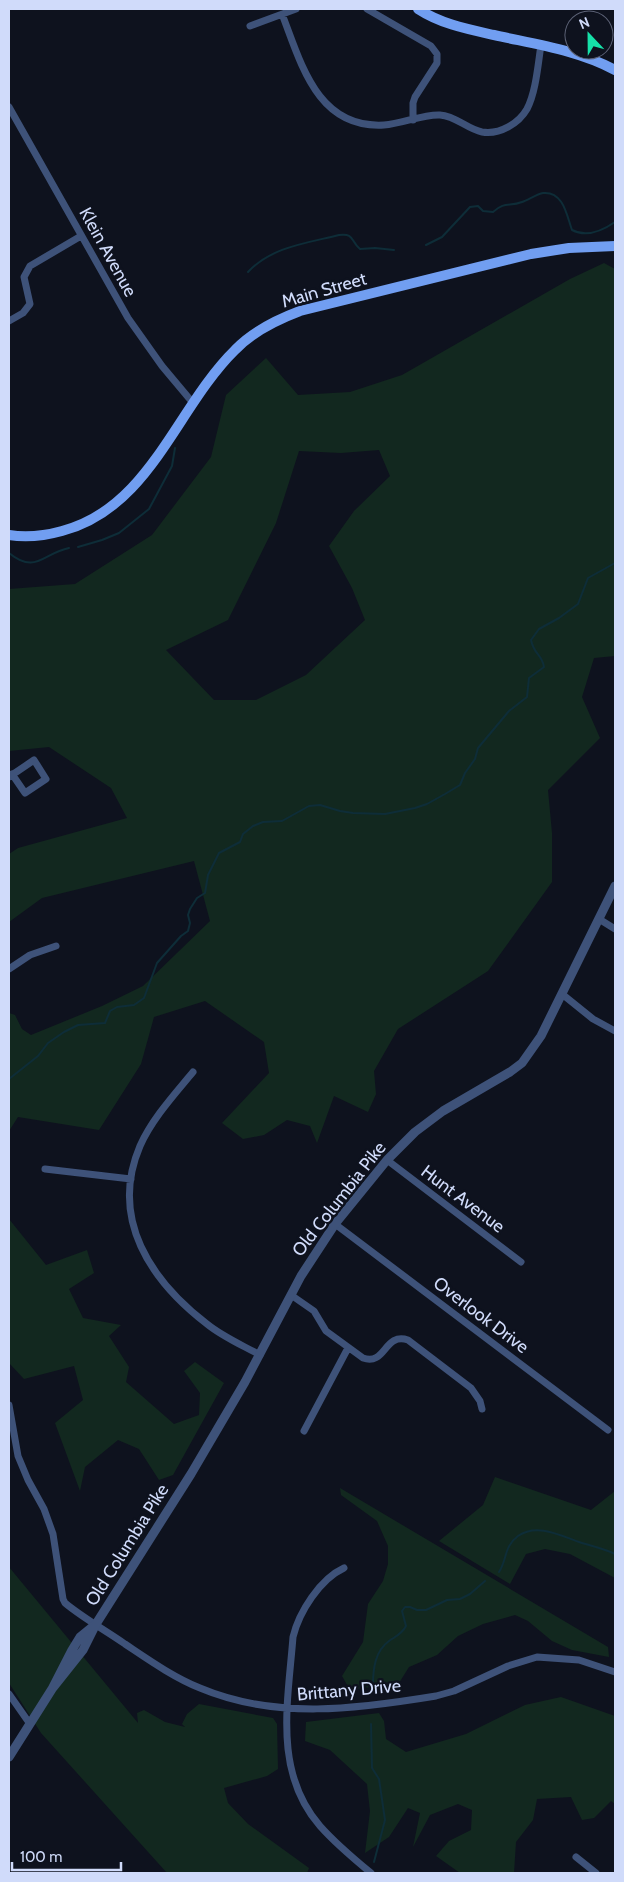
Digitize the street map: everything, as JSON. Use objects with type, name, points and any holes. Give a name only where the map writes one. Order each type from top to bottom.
[{"type":"main road","points":[[418,9],[442,22],[465,29],[541,45],[594,60],[615,70]]},
{"type":"main road","name":"Main Street","points":[[9,535],[27,537],[53,534],[84,523],[108,509],[132,488],[144,474],[193,403],[235,349],[265,326],[300,311],[531,254],[569,248],[615,246]]},
{"type":"street","points":[[250,26],[296,9]]},
{"type":"street","points":[[367,9],[431,46],[437,54],[437,63],[414,97],[413,120]]},
{"type":"street","points":[[282,14],[305,74],[312,87],[326,105],[352,120],[364,124],[384,125],[438,115],[449,116],[483,132],[492,132],[510,126],[527,110],[541,45]]},
{"type":"street","name":"Klein Avenue","points":[[9,107],[128,318],[162,366],[193,403]]},
{"type":"street","points":[[9,321],[24,313],[30,304],[24,276],[30,266],[81,236]]},
{"type":"street","points":[[34,760],[46,779],[25,793],[11,775],[34,760]]},
{"type":"street","name":"Old Columbia Pike","points":[[9,1757],[52,1689],[82,1650],[96,1624],[191,1474],[260,1355],[311,1259],[335,1224],[388,1160],[429,1121],[522,1063],[541,1036],[615,886]]},
{"type":"street","points":[[599,919],[615,929]]},
{"type":"street","points":[[9,969],[24,958],[56,946]]},
{"type":"street","points":[[562,994],[593,1019],[615,1031]]},
{"type":"street","points":[[193,1072],[158,1116],[140,1147],[130,1179],[131,1218],[142,1251],[160,1280],[207,1324],[260,1355]]},
{"type":"street","name":"Hunt Avenue","points":[[388,1160],[521,1262]]},
{"type":"street","points":[[45,1169],[130,1179]]},
{"type":"street","name":"Overlook Drive","points":[[335,1224],[608,1430]]},
{"type":"street","points":[[291,1295],[314,1311],[326,1330],[363,1358],[372,1359],[382,1354],[394,1340],[408,1340],[472,1388],[480,1400],[482,1409]]},
{"type":"street","points":[[304,1431],[348,1348]]},
{"type":"street","name":"Brittany Drive","points":[[9,1405],[18,1456],[28,1480],[44,1508],[53,1534],[63,1599],[69,1606],[162,1668],[199,1688],[252,1705],[288,1710],[318,1710],[436,1696],[463,1687],[508,1666],[537,1657],[579,1660],[615,1672]]},
{"type":"street","points":[[344,1568],[329,1576],[323,1582],[295,1627],[292,1637],[286,1732],[289,1764],[301,1797],[321,1827],[362,1870],[371,1873]]},
{"type":"street","points":[[9,1694],[30,1724]]},
{"type":"street","points":[[576,1857],[596,1873]]},
{"type":"green space","points":[[604,263],[615,269],[615,656],[594,658],[582,697],[600,738],[548,790],[552,833],[552,882],[488,971],[398,1029],[374,1071],[376,1094],[368,1112],[334,1096],[317,1143],[310,1126],[287,1120],[264,1135],[243,1139],[222,1123],[269,1073],[264,1042],[205,1001],[154,1017],[141,1064],[99,1130],[18,1117],[9,1131],[9,1013],[15,1015],[22,1029],[31,1035],[102,1006],[143,986],[210,921],[194,861],[42,898],[9,922],[9,854],[18,848],[127,818],[111,788],[49,747],[9,751],[9,589],[75,584],[152,535],[211,457],[226,395],[266,358],[298,395],[350,392],[402,375],[570,279]],"holes":[[[379,450],[390,476],[354,511],[329,546],[352,588],[365,620],[306,675],[256,700],[214,700],[166,650],[228,620],[276,523],[299,451],[341,453]]]},
{"type":"green space","points":[[9,1219],[46,1265],[87,1250],[94,1273],[69,1289],[83,1318],[121,1325],[109,1336],[129,1367],[126,1382],[174,1424],[199,1415],[200,1393],[184,1371],[195,1362],[224,1383],[173,1475],[159,1480],[139,1449],[118,1440],[85,1467],[80,1491],[55,1423],[83,1400],[74,1366],[24,1379],[9,1363]]},
{"type":"green space","points":[[495,1477],[591,1510],[615,1491],[615,1578],[570,1554],[545,1549],[526,1554],[510,1584],[439,1541],[483,1505]]},
{"type":"green space","points":[[340,1488],[608,1647],[609,1657],[572,1650],[552,1641],[528,1621],[515,1615],[483,1624],[458,1636],[437,1655],[409,1667],[399,1683],[350,1690],[342,1676],[363,1642],[368,1604],[383,1581],[388,1564],[388,1546],[377,1521],[341,1495]]},
{"type":"green space","points":[[9,1567],[138,1723],[137,1713],[144,1710],[165,1722],[185,1727],[182,1724],[187,1714],[199,1704],[273,1718],[277,1724],[278,1769],[267,1776],[224,1788],[228,1803],[248,1824],[309,1868],[307,1873],[167,1873],[41,1733],[9,1683]]},
{"type":"green space","points":[[561,1697],[615,1716],[615,1804],[611,1801],[594,1818],[582,1820],[571,1797],[537,1799],[533,1820],[516,1842],[514,1873],[460,1873],[436,1856],[449,1841],[471,1830],[472,1810],[458,1804],[430,1815],[413,1847],[420,1813],[408,1808],[389,1837],[365,1853],[370,1811],[367,1784],[330,1750],[305,1741],[306,1722],[379,1713],[384,1721],[386,1739],[406,1752],[466,1734],[525,1705]]},
{"type":"waterway","points":[[426,245],[442,237],[470,207],[478,206],[483,211],[493,212],[501,206],[522,202],[543,193],[550,193],[560,200],[572,230],[589,233],[605,228],[615,222]]},
{"type":"waterway","points":[[248,272],[278,251],[339,235],[350,236],[360,249],[394,250]]},
{"type":"waterway","points":[[78,547],[119,533],[149,509],[172,466],[175,448]]},
{"type":"waterway","points":[[9,553],[18,559],[33,562],[69,548]]},
{"type":"waterway","points":[[9,1079],[38,1056],[48,1043],[64,1032],[78,1025],[105,1023],[110,1011],[117,1007],[134,1005],[144,998],[157,963],[181,936],[188,931],[190,909],[197,898],[205,893],[208,875],[219,853],[240,842],[243,834],[253,826],[263,822],[282,821],[309,806],[320,805],[353,813],[385,814],[427,804],[460,785],[465,773],[475,759],[478,748],[509,711],[527,697],[529,678],[544,667],[542,659],[534,649],[531,640],[539,629],[559,618],[578,604],[588,578],[615,563]]},
{"type":"waterway","points":[[499,1572],[513,1540],[526,1532],[534,1530],[559,1534],[615,1554]]},
{"type":"waterway","points":[[373,1685],[374,1667],[378,1655],[384,1645],[401,1633],[406,1626],[402,1611],[405,1607],[426,1610],[447,1600],[460,1599],[470,1594],[485,1581]]},
{"type":"waterway","points":[[371,1724],[372,1768],[379,1779],[385,1820],[374,1862]]}]
